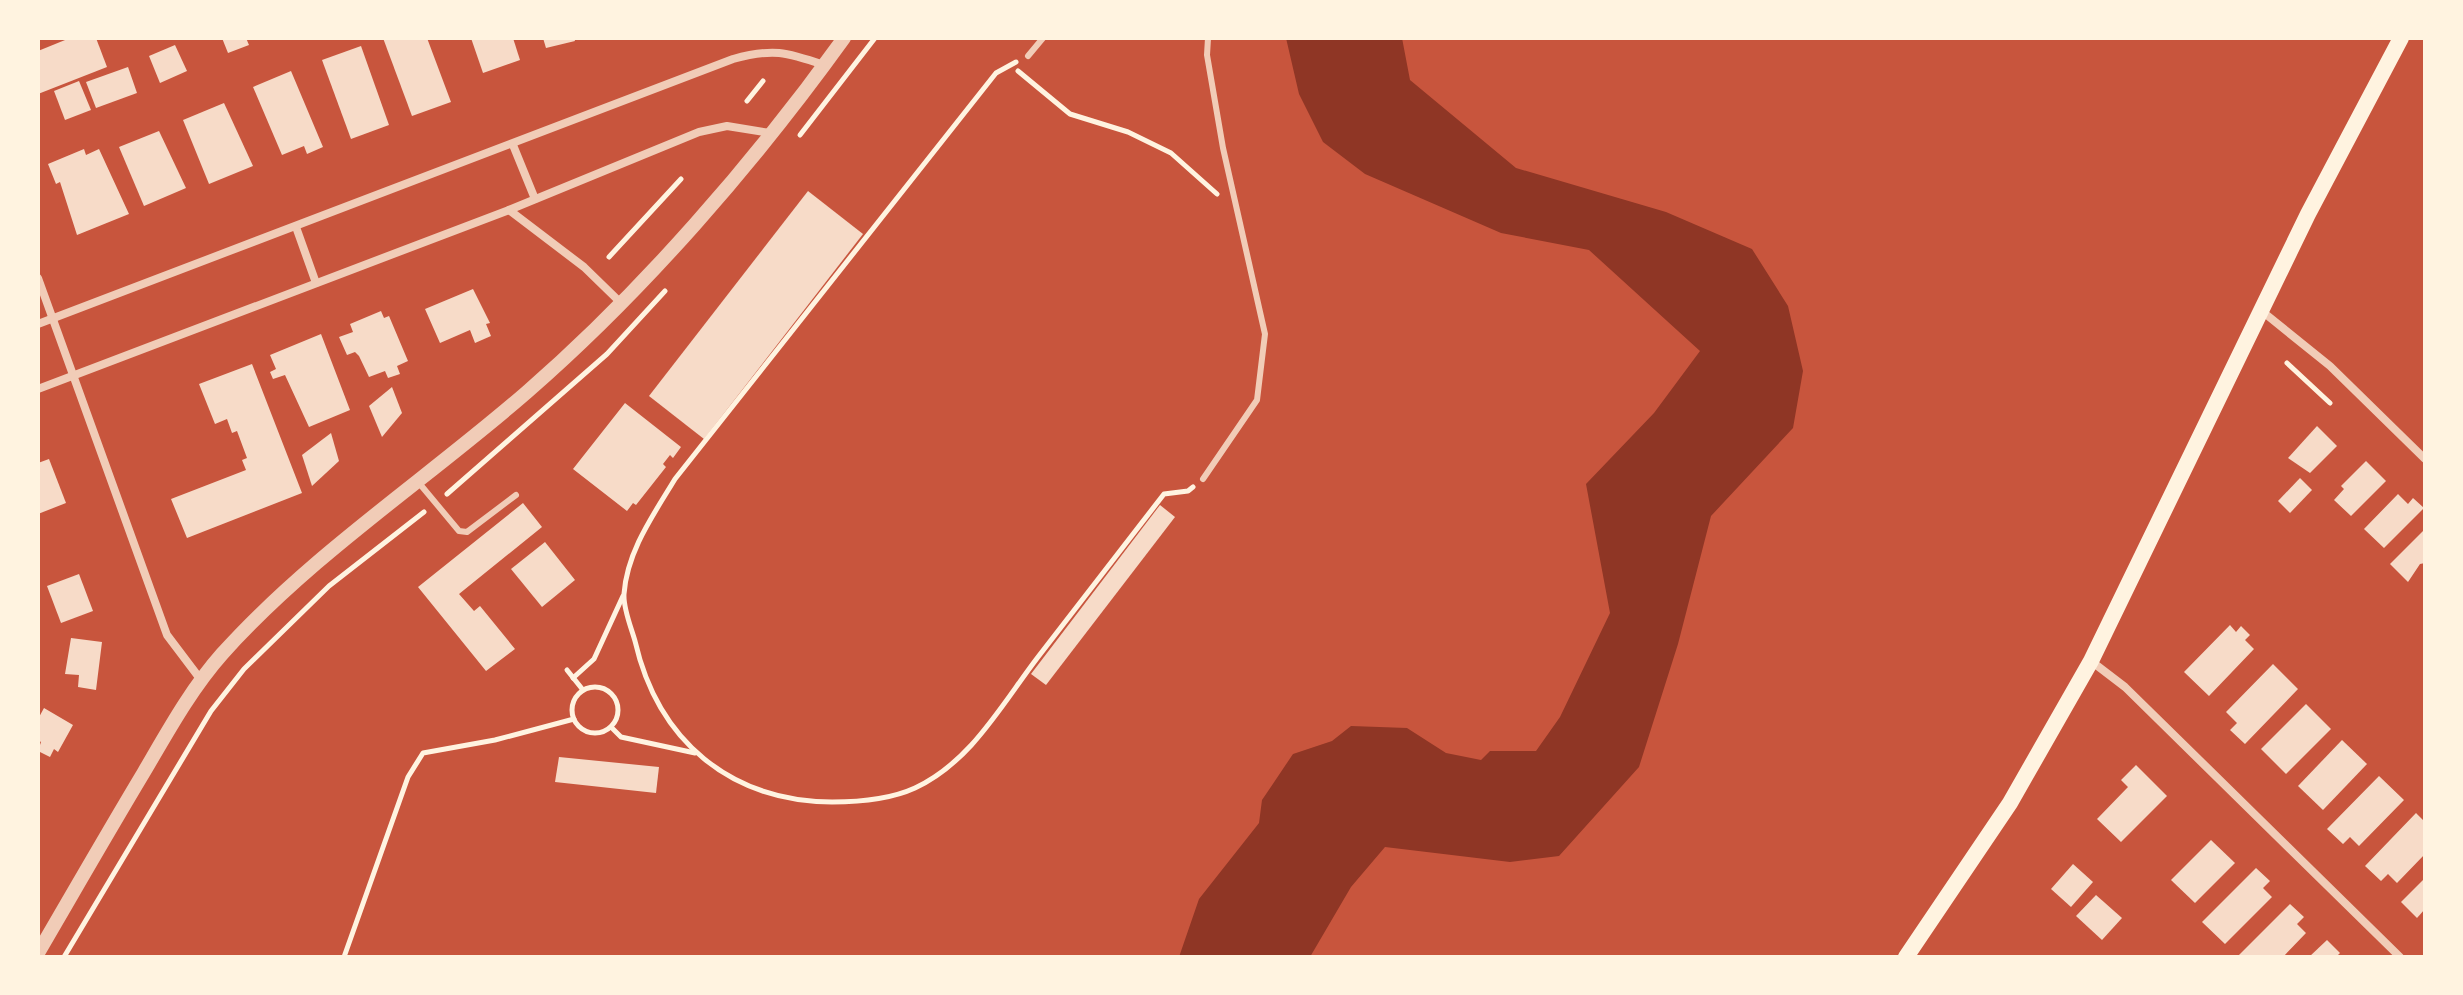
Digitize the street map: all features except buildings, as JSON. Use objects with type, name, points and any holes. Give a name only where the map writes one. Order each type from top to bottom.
[{"type":"main road","points":[[1906,957],[2010,803],[2091,661],[2308,214],[2401,38]]},
{"type":"street","points":[[38,953],[201,680],[250,624],[293,583],[419,483],[558,365],[622,304],[770,133],[844,38]]},
{"type":"street","points":[[38,324],[733,59],[762,51],[784,51],[824,65]]},
{"type":"street","points":[[38,389],[509,210],[699,132],[727,126],[770,133]]},
{"type":"street","points":[[513,145],[535,199]]},
{"type":"street","points":[[509,210],[584,267],[622,304]]},
{"type":"street","points":[[296,227],[316,283]]},
{"type":"street","points":[[38,278],[167,635],[201,680]]},
{"type":"street","points":[[2263,312],[2320,356],[2425,459]]},
{"type":"street","points":[[2091,661],[2125,687],[2400,957]]},
{"type":"lane","points":[[1028,56],[1043,38]]},
{"type":"lane","points":[[1203,479],[1257,400],[1265,334],[1239,207],[1223,148],[1207,55],[1208,38]]},
{"type":"lane","points":[[419,483],[459,531],[467,532],[516,495]]},
{"type":"path","points":[[791,146],[875,38]]},
{"type":"path","points":[[573,678],[594,659],[624,595],[639,538],[675,479],[996,73],[1028,56]]},
{"type":"path","points":[[1011,65],[1070,114],[1128,132],[1171,153],[1214,192],[1239,207]]},
{"type":"path","points":[[747,101],[763,81]]},
{"type":"path","points":[[609,257],[681,179]]},
{"type":"path","points":[[64,957],[211,711],[244,669],[329,586],[436,503],[607,354],[673,282]]},
{"type":"path","points":[[2287,363],[2330,403]]},
{"type":"path","points":[[624,595],[640,664],[665,716],[695,753],[746,788],[797,802],[858,802],[914,788],[955,762],[995,717],[1164,494],[1188,491],[1203,479]]},
{"type":"path","points":[[567,670],[583,690]]},
{"type":"path","points":[[600,687],[614,696],[619,712],[611,727],[603,732],[586,731],[574,719],[573,703],[583,690],[600,687]]},
{"type":"path","points":[[344,957],[408,777],[423,753],[495,740],[574,719]]},
{"type":"path","points":[[611,727],[621,737],[695,753]]},
{"type":"shaded area","points":[[1286,38],[1402,38],[1410,80],[1516,168],[1666,212],[1752,249],[1788,306],[1803,371],[1793,428],[1711,516],[1678,644],[1639,767],[1559,856],[1510,862],[1385,847],[1351,887],[1310,957],[1179,957],[1199,899],[1259,823],[1262,800],[1293,754],[1332,741],[1351,726],[1407,728],[1446,753],[1481,760],[1490,751],[1536,751],[1560,717],[1610,613],[1586,484],[1654,413],[1700,351],[1589,250],[1501,233],[1365,174],[1323,142],[1299,94]]}]
